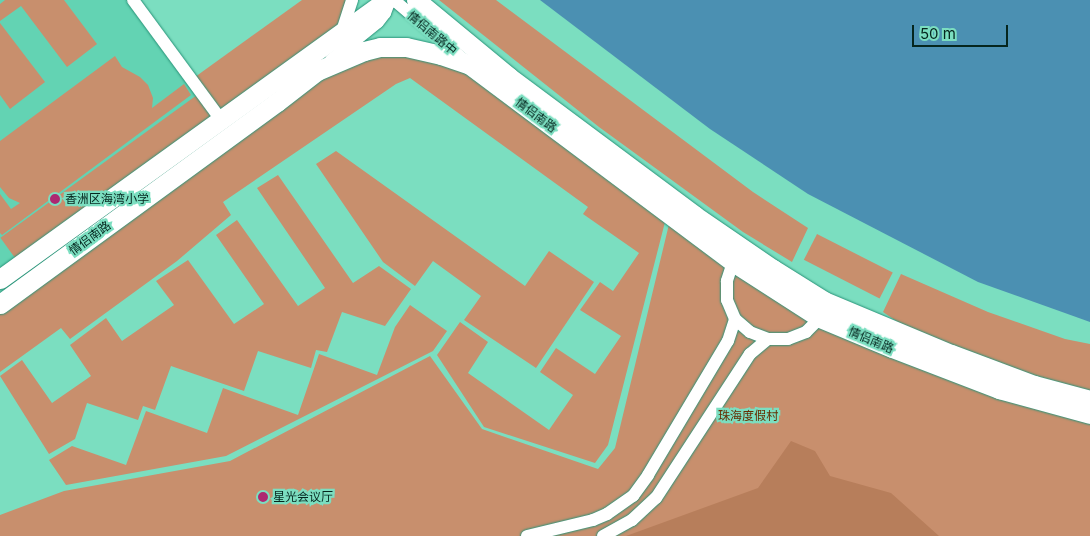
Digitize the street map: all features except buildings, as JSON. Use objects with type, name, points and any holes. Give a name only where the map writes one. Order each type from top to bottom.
[{"type":"highway","name":"情侣南路","points":[[0,279],[389,0]]},
{"type":"highway","name":"情侣南路","points":[[416,0],[509,77],[694,215],[824,301],[951,354],[1034,384],[1090,400]]},
{"type":"highway","name":"情侣南路","points":[[0,304],[278,102],[317,70],[350,56],[388,47],[421,49],[470,65],[733,262],[820,318],[999,389],[1090,414]]},
{"type":"street","points":[[133,0],[221,120]]},
{"type":"street","points":[[341,34],[352,0]]},
{"type":"street","points":[[317,70],[378,22],[385,13],[389,0]]},
{"type":"street","name":"情侣南路中","points":[[394,0],[416,21],[470,65]]},
{"type":"street","points":[[733,262],[729,271],[726,291],[727,300],[736,318],[750,332],[768,339],[788,339],[806,332],[820,318]]},
{"type":"street","points":[[527,536],[593,520],[607,514],[633,496],[648,476],[728,342],[736,318]]},
{"type":"street","points":[[603,536],[627,523],[656,498],[750,354],[768,339]]},
{"type":"shaded area","name":"香洲区海湾小学","points":[[0,0],[133,0],[221,120],[0,278]]},
{"type":"shaded area","points":[[791,441],[815,451],[830,476],[891,493],[939,536],[626,536],[758,488]]},
{"type":"green space","points":[[5,0],[64,0],[97,44],[67,67],[21,6],[0,21],[0,4]]},
{"type":"green space","points":[[302,0],[349,0],[337,31],[222,113],[195,77]]},
{"type":"green space","points":[[439,0],[496,0],[753,192],[808,228],[792,262],[743,232],[599,127]]},
{"type":"green space","points":[[0,23],[45,82],[10,109],[0,95]]},
{"type":"green space","points":[[400,54],[426,58],[467,72],[665,222],[608,445],[595,463],[484,427],[437,355],[460,322],[488,342],[468,373],[549,430],[573,395],[540,372],[556,348],[595,374],[621,336],[580,310],[600,282],[613,291],[639,253],[583,214],[588,207],[410,78],[396,84],[223,202],[231,215],[177,261],[70,339],[61,328],[0,372],[0,313],[322,76],[376,56]]},
{"type":"green space","points":[[115,56],[122,67],[140,77],[148,85],[153,98],[152,108],[184,84],[191,95],[2,235],[0,233],[0,194],[11,209],[20,203],[9,198],[0,187],[0,141]]},
{"type":"green space","points":[[197,95],[214,118],[17,261],[0,238]]},
{"type":"green space","points":[[336,151],[525,286],[549,251],[594,282],[536,368],[464,320],[481,296],[433,261],[415,286],[383,262],[316,164]]},
{"type":"green space","points":[[278,175],[353,283],[379,266],[411,289],[385,326],[342,312],[327,352],[316,350],[311,368],[258,351],[244,391],[171,366],[155,410],[143,406],[138,420],[87,403],[75,439],[49,454],[0,376],[22,360],[52,403],[91,376],[70,345],[106,318],[122,341],[174,305],[156,281],[188,260],[234,324],[264,304],[216,235],[237,220],[298,306],[325,288],[257,188]]},
{"type":"green space","name":"珠海度假村","points":[[671,216],[733,263],[1090,415],[1090,536],[0,536],[0,515],[64,491],[230,461],[430,356],[482,429],[598,469],[615,448]]},
{"type":"green space","points":[[817,234],[893,273],[880,298],[804,260]]},
{"type":"green space","points":[[901,274],[988,312],[1065,339],[1090,344],[1090,391],[1012,369],[917,335],[883,312]]},
{"type":"green space","points":[[410,305],[447,331],[433,351],[226,456],[66,485],[49,460],[72,446],[126,465],[146,411],[207,433],[223,388],[298,415],[319,354],[377,375],[395,327]]},
{"type":"water","points":[[540,0],[1090,0],[1090,322],[978,282],[808,194],[710,129]]},
{"type":"place","name":"香洲区海湾小学","points":[[55,199]]},
{"type":"place","name":"星光会议厅","points":[[263,497]]}]
